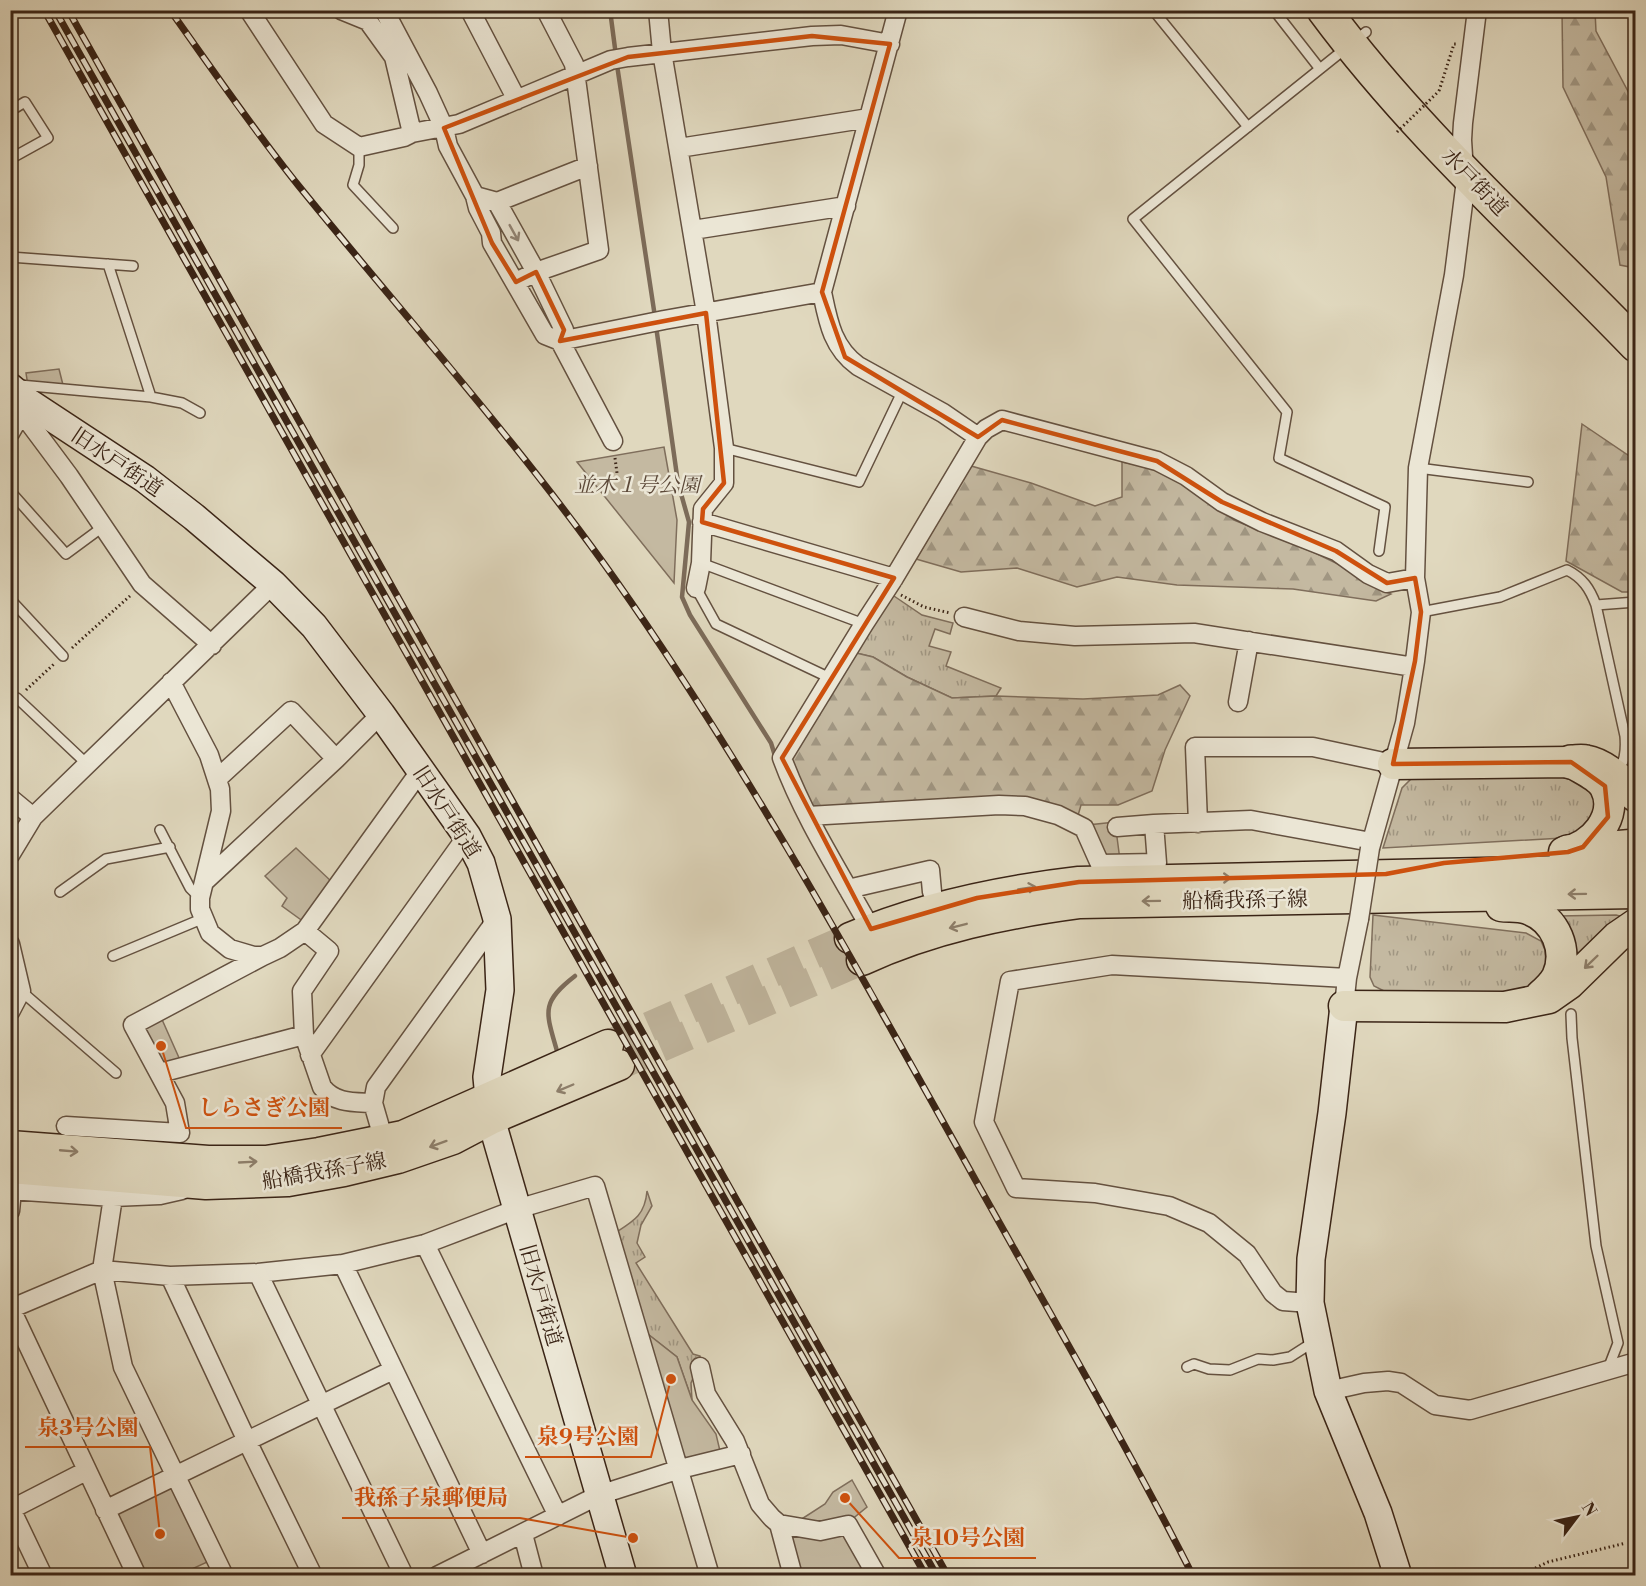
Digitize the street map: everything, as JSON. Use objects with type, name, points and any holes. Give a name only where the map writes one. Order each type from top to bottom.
[{"type":"highway","name":"水戸街道","points":[[1324,10],[1355,29],[1462,140],[1621,316],[1635,345]]},
{"type":"highway","name":"水戸街道","points":[[1355,29],[1370,70],[1465,173],[1621,316]]},
{"type":"highway","points":[[1621,316],[1635,358]]},
{"type":"highway","points":[[1571,762],[1585,761],[1618,786]]},
{"type":"highway","points":[[1571,862],[1635,846]]},
{"type":"highway","points":[[1571,862],[1635,871]]},
{"type":"main road","points":[[1393,764],[1571,762]]},
{"type":"main road","points":[[1571,862],[1582,847],[1601,829],[1608,817],[1608,797],[1618,786]]},
{"type":"main road","name":"船橋我孫子線","points":[[861,942],[938,931],[1032,909],[1080,903],[1394,885],[1571,862]]},
{"type":"main road","name":"船橋我孫子線","points":[[861,942],[977,898],[1029,888],[1159,871],[1394,885],[1635,893]]},
{"type":"main road","points":[[1394,885],[1528,909],[1549,922],[1563,950],[1561,967],[1556,980],[1542,994],[1523,1004]]},
{"type":"main road","points":[[1345,992],[1505,1007],[1549,998],[1559,993],[1617,937],[1635,924]]},
{"type":"main road","name":"船橋我孫子線","points":[[10,1146],[169,1160],[240,1162],[298,1157],[403,1136],[458,1113],[489,1108],[613,1055]]},
{"type":"main road","name":"船橋我孫子線","points":[[11,1182],[206,1184],[288,1181],[398,1158],[453,1138],[489,1108]]},
{"type":"street","points":[[249,10],[324,124],[359,147],[459,124],[620,58],[812,36],[841,35],[890,44]]},
{"type":"street","points":[[341,10],[368,21],[394,57],[412,133]]},
{"type":"street","points":[[384,10],[428,93],[444,128],[448,146],[475,196],[478,208],[491,233],[492,243],[545,335],[560,341],[656,321],[822,292]]},
{"type":"street","points":[[470,10],[516,100]]},
{"type":"street","points":[[516,282],[536,272],[599,250],[574,64],[546,10]]},
{"type":"street","points":[[898,10],[822,292],[834,338],[845,357],[943,413],[978,437]]},
{"type":"street","points":[[1398,1575],[1378,1514],[1328,1391],[1310,1303],[1313,1248],[1332,1113],[1345,992],[1371,845],[1405,723],[1414,667],[1420,612],[1415,578],[1418,468],[1454,275],[1465,173],[1462,140],[1477,10]]},
{"type":"street","points":[[664,11],[662,52],[693,230],[724,447],[724,483],[703,509],[696,588]]},
{"type":"street","points":[[680,148],[869,118]]},
{"type":"street","points":[[475,196],[497,202],[588,166]]},
{"type":"street","points":[[497,202],[536,272],[564,330],[560,341],[613,441]]},
{"type":"street","points":[[693,230],[846,206]]},
{"type":"street","points":[[10,433],[18,397]]},
{"type":"street","points":[[18,397],[142,585],[212,645]]},
{"type":"street","name":"旧水戸街道","points":[[18,397],[145,479],[202,523],[273,584],[314,626],[381,714],[467,836],[481,863],[497,919],[500,990],[487,1077],[489,1108],[623,1575]]},
{"type":"street","points":[[861,942],[848,889],[808,816],[782,758],[891,583],[978,437],[986,429],[1002,420],[1157,461],[1186,476],[1222,502],[1262,522],[1336,551],[1368,574],[1387,583],[1415,578]]},
{"type":"street","points":[[702,522],[891,583]]},
{"type":"street","points":[[10,855],[33,817],[273,584]]},
{"type":"street","points":[[964,617],[1019,631],[1064,635],[1194,633],[1414,667]]},
{"type":"street","points":[[1238,702],[1249,641]]},
{"type":"street","points":[[171,682],[209,755],[217,779],[221,811],[202,890],[200,909],[210,933],[230,949],[254,956],[263,956]]},
{"type":"street","points":[[217,779],[291,711],[336,759]]},
{"type":"street","points":[[202,890],[381,714]]},
{"type":"street","points":[[1198,823],[1196,747],[1313,747],[1393,764]]},
{"type":"street","points":[[66,1126],[180,1133],[175,1103],[133,1024],[306,931],[421,770]]},
{"type":"street","points":[[10,798],[33,817]]},
{"type":"street","points":[[808,816],[999,805],[1025,806],[1058,815],[1084,828],[1100,864],[1159,871],[1155,824]]},
{"type":"street","points":[[1118,827],[1251,820],[1371,845]]},
{"type":"street","points":[[310,1055],[467,836]]},
{"type":"street","points":[[848,889],[930,870],[932,892]]},
{"type":"street","points":[[384,1141],[373,1103],[376,1088],[497,919]]},
{"type":"street","points":[[306,931],[329,951],[302,991],[304,1035],[322,1087],[326,1093],[339,1101],[373,1103]]},
{"type":"street","points":[[10,944],[14,1003]]},
{"type":"street","points":[[1310,1303],[1283,1301],[1273,1293],[1247,1254],[1209,1223],[1169,1206],[1095,1193],[1016,1188],[984,1122],[1010,981],[1112,965],[1345,992]]},
{"type":"street","points":[[160,1073],[304,1035]]},
{"type":"street","points":[[10,1211],[11,1182],[112,1197],[160,1195],[206,1184]]},
{"type":"street","points":[[137,1575],[11,1309],[102,1270],[170,1276],[258,1273],[343,1264],[425,1244],[517,1209],[595,1186],[710,1575]]},
{"type":"street","points":[[112,1197],[102,1270],[123,1367],[224,1575]]},
{"type":"street","points":[[425,1244],[558,1516]]},
{"type":"street","points":[[343,1264],[482,1554]]},
{"type":"street","points":[[258,1273],[404,1575]]},
{"type":"street","points":[[170,1276],[313,1575]]},
{"type":"street","points":[[1328,1391],[1364,1383],[1388,1381],[1401,1383],[1436,1405],[1470,1410],[1635,1362]]},
{"type":"street","points":[[700,1367],[706,1394],[735,1440],[760,1504],[778,1524],[793,1575]]},
{"type":"street","points":[[105,1510],[393,1370]]},
{"type":"street","points":[[437,1575],[599,1495],[680,1469],[741,1454]]},
{"type":"street","points":[[43,1575],[11,1509],[86,1471]]},
{"type":"street","points":[[778,1524],[820,1531],[848,1525],[877,1575]]},
{"type":"street","points":[[523,1534],[534,1575]]},
{"type":"lane","points":[[1153,10],[1248,127]]},
{"type":"lane","points":[[1274,10],[1320,69]]},
{"type":"lane","points":[[1355,29],[1320,69],[1133,219],[1287,412],[1279,458],[1385,507],[1379,551]]},
{"type":"lane","points":[[10,111],[25,102],[48,138],[10,159]]},
{"type":"lane","points":[[359,147],[359,165],[353,185],[393,228]]},
{"type":"lane","points":[[10,257],[132,266]]},
{"type":"lane","points":[[108,264],[151,397]]},
{"type":"lane","points":[[724,447],[859,482],[903,390]]},
{"type":"lane","points":[[18,397],[151,397],[182,402],[200,412]]},
{"type":"lane","points":[[1418,468],[1528,482]]},
{"type":"lane","points":[[10,491],[66,554],[104,526]]},
{"type":"lane","points":[[700,563],[864,624]]},
{"type":"lane","points":[[1420,612],[1500,597],[1567,570],[1589,587],[1596,605],[1625,736],[1626,749],[1618,786]]},
{"type":"lane","points":[[696,588],[716,624],[830,678]]},
{"type":"lane","points":[[10,599],[63,656]]},
{"type":"lane","points":[[1596,605],[1635,602]]},
{"type":"lane","points":[[17,698],[87,765]]},
{"type":"lane","points":[[160,830],[190,888],[202,890]]},
{"type":"lane","points":[[60,892],[106,859],[170,847]]},
{"type":"lane","points":[[112,956],[204,918]]},
{"type":"lane","points":[[14,1003],[116,1074]]},
{"type":"lane","points":[[1571,1014],[1596,1246],[1618,1343],[1608,1370]]},
{"type":"lane","points":[[1187,1367],[1194,1364],[1209,1369],[1230,1370],[1258,1359],[1273,1360],[1290,1357],[1317,1339]]},
{"type":"path","points":[[1397,132],[1439,91],[1454,44]]},
{"type":"path","points":[[891,583],[924,607],[964,617]]},
{"type":"path","points":[[17,698],[142,585]]},
{"type":"path","points":[[1519,1575],[1548,1562],[1626,1543]]},
{"type":"highlighted area","points":[[812,36],[890,44],[822,292],[845,357],[978,437],[1002,420],[1157,461],[1222,502],[1336,551],[1387,583],[1415,578],[1421,612],[1415,661],[1393,764],[1571,762],[1605,786],[1608,817],[1583,847],[1568,852],[1444,863],[1386,874],[1079,882],[977,898],[871,929],[782,758],[894,578],[702,522],[703,509],[724,483],[706,313],[560,341],[564,330],[536,272],[516,282],[492,243],[444,128],[628,57]]},
{"type":"green space","points":[[1562,11],[1595,11],[1596,31],[1630,95],[1635,92],[1635,268],[1620,265],[1606,177],[1563,87]]},
{"type":"green space","points":[[59,369],[64,389],[28,386],[26,373]]},
{"type":"green space","points":[[1582,424],[1635,460],[1635,592],[1622,592],[1566,561]]},
{"type":"green space","name":"並木１号公園","points":[[664,447],[677,520],[674,583],[577,462]]},
{"type":"green space","points":[[1122,462],[1157,469],[1192,488],[1234,520],[1313,552],[1391,594],[1376,601],[1293,589],[1177,585],[1117,577],[1077,587],[1017,568],[961,572],[916,559],[971,466],[1031,483],[1095,506],[1122,497]]},
{"type":"green space","points":[[891,594],[922,615],[953,623],[950,634],[935,629],[929,646],[951,652],[946,666],[1001,688],[996,696],[952,698],[907,677],[873,657],[852,652]]},
{"type":"green space","points":[[852,652],[873,657],[907,677],[952,698],[996,696],[1083,699],[1158,695],[1180,685],[1190,696],[1165,750],[1152,791],[1118,805],[1081,805],[1077,819],[1061,811],[813,810],[790,755]]},
{"type":"green space","points":[[1564,774],[1585,782],[1598,802],[1587,828],[1563,838],[1383,848],[1402,788],[1413,777]]},
{"type":"green space","points":[[1115,822],[1120,860],[1105,861],[1088,825]]},
{"type":"green space","points":[[296,848],[332,882],[304,922],[282,906],[287,898],[265,876]]},
{"type":"green space","points":[[1373,915],[1526,933],[1541,941],[1545,950],[1546,968],[1540,981],[1526,989],[1499,992],[1386,992],[1374,986],[1370,977]]},
{"type":"green space","points":[[1616,915],[1627,918],[1577,968],[1558,916]]},
{"type":"green space","points":[[160,1015],[180,1060],[164,1062],[159,1060],[151,1051],[141,1031]]},
{"type":"green space","points":[[647,1191],[652,1206],[641,1225],[637,1243],[645,1257],[636,1263],[693,1354],[700,1356],[700,1363],[691,1383],[692,1400],[677,1357],[644,1331],[615,1233],[628,1225],[641,1212]]},
{"type":"green space","points":[[644,1331],[677,1357],[692,1400],[716,1434],[720,1451],[688,1460],[681,1457]]},
{"type":"green space","points":[[176,1476],[216,1558],[179,1575],[137,1575],[105,1510]]},
{"type":"green space","points":[[852,1480],[867,1507],[851,1520],[794,1524],[825,1504],[833,1492]]},
{"type":"green space","points":[[795,1535],[847,1535],[870,1575],[801,1575],[791,1540]]},
{"type":"waterway","points":[[610,10],[616,56]]},
{"type":"waterway","points":[[617,65],[655,317]]},
{"type":"waterway","points":[[656,326],[678,483],[689,522],[682,597],[690,615],[771,743],[776,759]]},
{"type":"waterway","points":[[557,1051],[550,1027],[549,1009],[556,994],[575,976]]},
{"type":"tunnel","points":[[608,1045],[850,938]]},
{"type":"tunnel","points":[[619,1065],[862,960]]},
{"type":"railway","points":[[44,10],[926,1576]]},
{"type":"railway","points":[[55,10],[937,1576]]},
{"type":"railway","points":[[68,10],[948,1576]]},
{"type":"railway","points":[[170,10],[298,185],[461,381],[580,530],[665,652],[756,795],[842,941],[1110,1420],[1193,1576]]},
{"type":"place","name":"しらさぎ公園","points":[[161,1046]]},
{"type":"place","name":"泉9号公園","points":[[671,1379]]},
{"type":"place","name":"泉10号公園","points":[[845,1498]]},
{"type":"place","name":"泉3号公園","points":[[160,1534]]},
{"type":"place","name":"我孫子泉郵便局","points":[[633,1538]]}]
